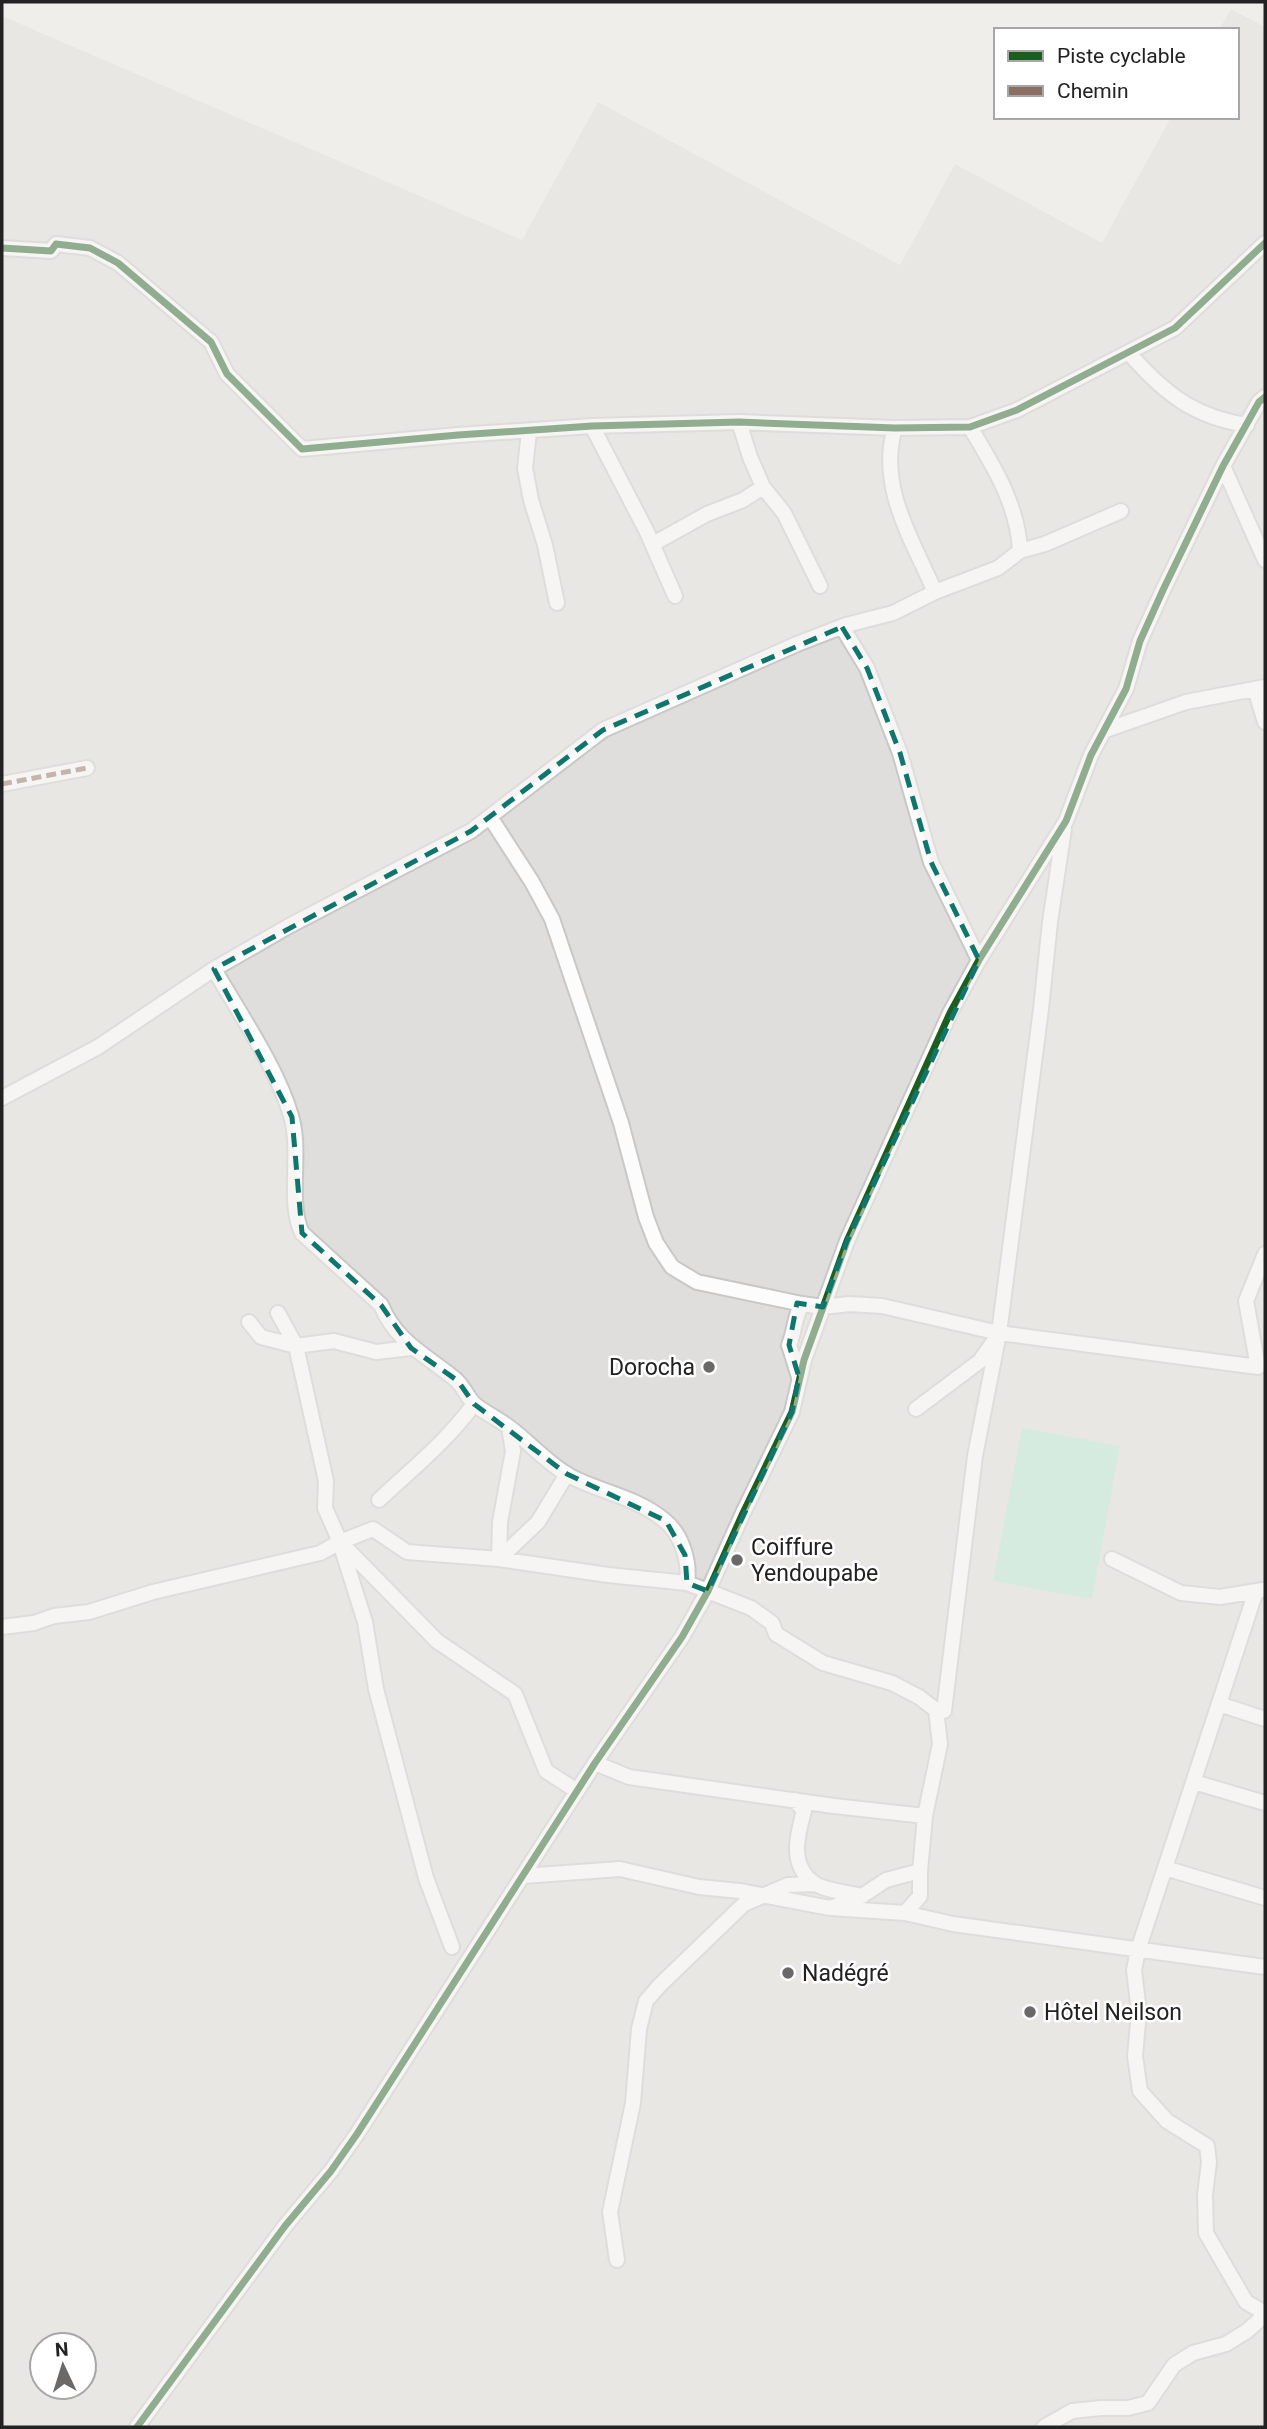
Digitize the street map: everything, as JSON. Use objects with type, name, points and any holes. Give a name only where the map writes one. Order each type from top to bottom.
[{"type":"street","points":[[2,248],[51,251],[56,244],[90,247],[111,259],[211,342],[227,374],[302,449],[592,426],[739,422],[895,428],[970,427],[1017,410],[1175,328],[1265,243]]},
{"type":"street","points":[[1129,353],[1155,383],[1196,411],[1225,422],[1247,425]]},
{"type":"street","points":[[137,2427],[285,2226],[331,2171],[357,2134],[595,1763],[682,1637],[708,1591],[792,1412],[799,1377],[847,1241],[950,1013],[979,960],[1066,821],[1091,755],[1126,689],[1140,641],[1223,466],[1259,402],[1265,397]]},
{"type":"street","points":[[739,422],[763,487],[784,513],[820,586]]},
{"type":"street","points":[[592,426],[653,544],[675,596]]},
{"type":"street","points":[[970,427],[998,473],[1020,539],[1020,551]]},
{"type":"street","points":[[895,428],[890,444],[890,468],[895,500],[935,592]]},
{"type":"street","points":[[529,432],[525,468],[557,603]]},
{"type":"street","points":[[1223,466],[1265,560]]},
{"type":"street","points":[[653,544],[707,514],[743,500],[763,487]]},
{"type":"street","points":[[2,1098],[98,1047],[214,969],[376,879],[471,831],[603,730],[797,644],[842,627],[893,613],[935,592],[998,568],[1020,551],[1045,544],[1121,511]]},
{"type":"street","points":[[842,627],[867,668],[900,753],[931,862],[979,960]]},
{"type":"street","points":[[1106,730],[1186,702],[1260,688],[1265,722]]},
{"type":"street","points":[[2,784],[87,768]]},
{"type":"street","points":[[490,817],[532,882],[552,919],[621,1123],[646,1217],[656,1243],[672,1267],[698,1282],[802,1304],[823,1307],[849,1304],[882,1306],[999,1333],[1258,1367],[1246,1301],[1265,1254]]},
{"type":"street","points":[[944,1711],[975,1456],[999,1333],[1050,922],[1066,821]]},
{"type":"street","points":[[214,969],[276,1079],[292,1117],[297,1220],[302,1233],[381,1305],[386,1317],[411,1348],[458,1381],[474,1404],[509,1427],[566,1474],[640,1505],[666,1521],[678,1538],[685,1555],[687,1583]]},
{"type":"street","points":[[799,1377],[789,1345],[796,1314],[802,1304]]},
{"type":"street","points":[[278,1313],[296,1346],[326,1481],[325,1508],[340,1542],[365,1622],[376,1689],[426,1878],[452,1947]]},
{"type":"street","points":[[250,1322],[261,1337],[296,1346],[334,1341],[376,1352],[411,1348]]},
{"type":"street","points":[[916,1409],[981,1361],[999,1333]]},
{"type":"street","points":[[379,1500],[432,1453],[474,1404]]},
{"type":"street","points":[[499,1559],[500,1522],[513,1451],[509,1427]]},
{"type":"street","points":[[499,1559],[538,1522],[566,1474]]},
{"type":"street","points":[[2,1627],[89,1612],[153,1592],[320,1553],[373,1529],[407,1552],[499,1559],[687,1583],[751,1608],[772,1623],[776,1634],[823,1663],[892,1683],[919,1697],[936,1710],[940,1744],[925,1816],[920,1896],[905,1913]]},
{"type":"street","points":[[340,1542],[437,1641],[515,1694],[546,1772],[577,1791]]},
{"type":"street","points":[[1044,2427],[1072,2410],[1128,2408],[1148,2403],[1174,2365],[1193,2353],[1226,2344],[1247,2331],[1265,2314],[1246,2302],[1206,2233],[1205,2194],[1209,2162],[1207,2146],[1167,2121],[1140,2091],[1135,2056],[1139,2012],[1134,1970],[1219,1704],[1261,1590],[1220,1597],[1181,1594],[1112,1559]]},
{"type":"street","points":[[1219,1704],[1265,1719]]},
{"type":"street","points":[[595,1763],[629,1777],[925,1816]]},
{"type":"street","points":[[1194,1782],[1265,1803]]},
{"type":"street","points":[[795,1800],[804,1811],[795,1849],[800,1869],[815,1884]]},
{"type":"street","points":[[1165,1868],[1265,1898]]},
{"type":"street","points":[[523,1876],[620,1869],[699,1887],[830,1908],[905,1913],[953,1924],[1265,1967]]},
{"type":"street","points":[[830,1908],[862,1896],[886,1880],[920,1871]]},
{"type":"street","points":[[617,2260],[610,2212],[633,2103],[639,2029],[646,2001],[744,1904],[788,1885],[815,1884],[862,1896]]},
{"type":"highlighted area","points":[[842,627],[867,668],[900,753],[931,862],[979,960],[847,1241],[823,1307],[797,1303],[789,1345],[799,1377],[792,1412],[708,1591],[696,1588],[687,1583],[685,1555],[666,1521],[567,1474],[474,1404],[458,1381],[411,1348],[381,1305],[302,1233],[292,1117],[214,969],[471,831],[603,730]]},
{"type":"shaded area","points":[[1231,9],[1265,27],[1265,2427],[2,2427],[2,16],[522,240],[598,102],[900,265],[955,164],[1102,243],[1170,119],[1239,119],[1239,28],[1220,28]]},
{"type":"green space","points":[[1022,1428],[1120,1446],[1092,1599],[993,1581]]},
{"type":"marked path","points":[[2,784],[87,768]]},
{"type":"cycle path","points":[[2,248],[51,251],[56,244],[90,248],[118,263],[211,342],[227,374],[302,449],[592,426],[739,422],[895,428],[970,427],[1017,410],[1175,328],[1265,243]]},
{"type":"cycle path","points":[[137,2427],[285,2226],[331,2171],[357,2134],[595,1763],[682,1637],[708,1591],[792,1412],[804,1360],[847,1241],[950,1013],[979,960],[1066,821],[1091,755],[1126,689],[1140,641],[1163,590],[1223,466],[1259,402],[1265,397]]},
{"type":"place","name":"Dorocha","points":[[709,1367]]},
{"type":"place","name":"Coiffure Yendoupabe","points":[[737,1560]]},
{"type":"place","name":"Nadégré","points":[[788,1973]]},
{"type":"place","name":"Hôtel Neilson","points":[[1030,2012]]}]
